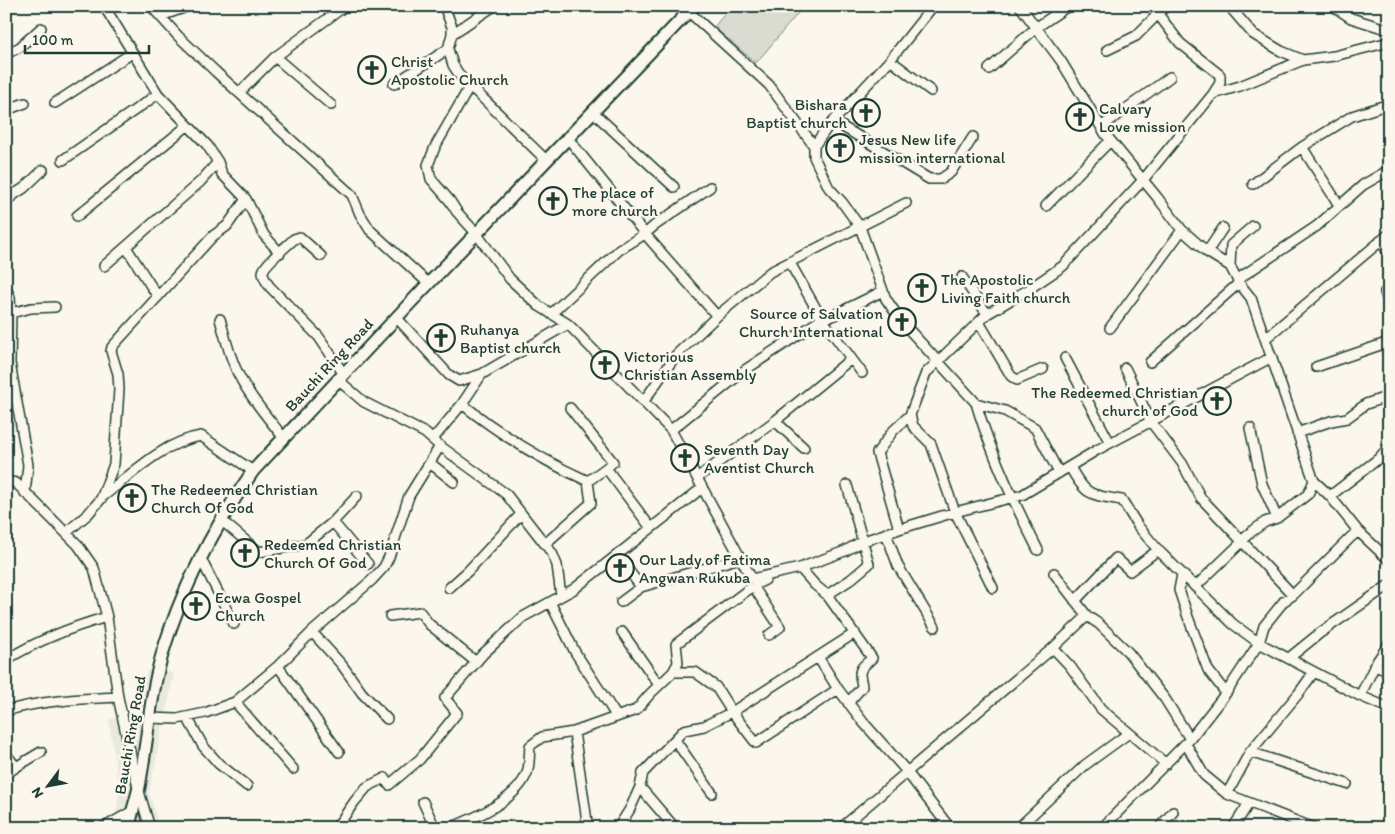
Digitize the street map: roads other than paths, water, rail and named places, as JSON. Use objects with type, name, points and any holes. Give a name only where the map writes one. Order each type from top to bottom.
[{"type":"main road","name":"Bauchi Ring Road","points":[[129,828],[138,788],[148,718],[165,645],[183,595],[200,557],[252,472],[340,376],[567,137],[692,9]]},
{"type":"street","points":[[104,6],[158,94],[207,145],[218,162],[222,174],[246,199],[264,235],[280,253]]},
{"type":"street","points":[[151,6],[178,36],[352,195],[360,214],[370,230],[428,284]]},
{"type":"street","points":[[161,16],[189,6]]},
{"type":"street","points":[[239,93],[276,57],[345,6]]},
{"type":"street","points":[[444,6],[452,27],[448,49],[453,65],[460,76],[546,160]]},
{"type":"street","points":[[452,34],[494,6]]},
{"type":"street","points":[[814,146],[833,121],[890,60],[933,6]]},
{"type":"street","points":[[1020,6],[1061,61],[1110,141],[1182,230],[1207,252],[1230,266],[1238,281],[1252,298],[1314,481],[1330,496],[1358,531],[1389,560]]},
{"type":"street","points":[[989,69],[1036,27],[1068,6]]},
{"type":"street","points":[[1107,50],[1136,36],[1166,6]]},
{"type":"street","points":[[1229,6],[1253,34],[1281,51],[1303,60]]},
{"type":"street","points":[[1333,6],[1351,18],[1389,30]]},
{"type":"street","points":[[692,9],[769,85],[814,146],[814,157],[829,188],[860,227],[886,299],[902,322],[976,403],[1012,499],[1038,550]]},
{"type":"street","points":[[899,529],[877,453],[893,431],[910,415],[926,373],[987,314],[1029,289],[1062,266],[1143,180],[1220,83],[1220,75],[1180,43],[1158,14]]},
{"type":"street","points":[[6,54],[20,48],[41,28]]},
{"type":"street","points":[[1213,94],[1240,86],[1303,60],[1334,56],[1389,42]]},
{"type":"street","points":[[394,84],[448,49]]},
{"type":"street","points":[[55,103],[132,53]]},
{"type":"street","points":[[276,57],[331,104]]},
{"type":"street","points":[[890,60],[931,92]]},
{"type":"street","points":[[1101,127],[1170,77]]},
{"type":"street","points":[[470,86],[435,147],[428,165],[431,179],[476,233],[510,279],[539,306],[568,324],[671,430],[752,579],[784,573]]},
{"type":"street","points":[[63,160],[158,94]]},
{"type":"street","points":[[6,110],[25,103]]},
{"type":"street","points":[[1253,184],[1302,147],[1352,116],[1389,104]]},
{"type":"street","points":[[593,112],[674,187]]},
{"type":"street","points":[[833,121],[929,179],[941,179],[951,172],[973,137]]},
{"type":"street","points":[[77,216],[187,126]]},
{"type":"street","points":[[567,137],[645,234],[718,316]]},
{"type":"street","points":[[1046,206],[1110,141]]},
{"type":"street","points":[[1302,147],[1339,206]]},
{"type":"street","points":[[104,266],[200,182],[218,162]]},
{"type":"street","points":[[6,182],[9,198],[24,188],[43,170]]},
{"type":"street","points":[[1150,362],[1238,281],[1317,226],[1363,185],[1389,170]]},
{"type":"street","points":[[551,314],[619,250],[645,234],[710,187]]},
{"type":"street","points":[[101,498],[114,464],[118,374],[111,351],[116,343],[212,236],[227,226],[246,199]]},
{"type":"street","points":[[644,401],[676,355],[770,272],[906,202]]},
{"type":"street","points":[[1230,266],[1231,245],[1253,226]]},
{"type":"street","points":[[1207,252],[1223,228]]},
{"type":"street","points":[[1110,328],[1182,230]]},
{"type":"street","points":[[1266,338],[1389,234]]},
{"type":"street","points":[[321,256],[300,238],[294,239],[266,265],[263,271],[264,278],[270,287],[319,337],[340,376],[364,402],[425,433],[506,494],[552,553],[557,565],[561,596]]},
{"type":"street","points":[[1380,241],[1389,253]]},
{"type":"street","points":[[126,247],[158,297]]},
{"type":"street","points":[[790,263],[822,319],[862,374]]},
{"type":"street","points":[[962,277],[987,314]]},
{"type":"street","points":[[6,289],[10,297],[10,363],[28,465],[25,493]]},
{"type":"street","points":[[671,430],[745,370],[822,319],[832,316],[883,290]]},
{"type":"street","points":[[1389,290],[1385,292],[1389,306]]},
{"type":"street","points":[[9,318],[31,308],[56,307]]},
{"type":"street","points":[[396,317],[450,374],[460,381],[482,374],[568,324]]},
{"type":"street","points":[[220,319],[229,353],[242,380],[260,408],[283,437]]},
{"type":"street","points":[[979,322],[1011,376],[1017,380],[1043,368]]},
{"type":"street","points":[[1316,367],[1389,342]]},
{"type":"street","points":[[450,828],[482,815],[521,784],[527,771],[530,746],[542,737],[574,732],[636,710],[673,672],[678,663],[676,644],[753,586],[845,551],[861,542],[886,533],[955,512],[1022,495],[1110,443],[1272,357]]},
{"type":"street","points":[[1065,358],[1110,443]]},
{"type":"street","points":[[697,478],[776,421],[850,359]]},
{"type":"street","points":[[1125,368],[1151,422],[1182,463],[1200,498],[1293,595]]},
{"type":"street","points":[[433,439],[462,404],[482,374]]},
{"type":"street","points":[[1298,433],[1331,421],[1347,418],[1366,404],[1389,396]]},
{"type":"street","points":[[976,403],[1005,411],[1035,428],[1059,474]]},
{"type":"street","points":[[462,404],[484,421],[561,469],[588,481]]},
{"type":"street","points":[[570,408],[613,462],[588,481]]},
{"type":"street","points":[[910,415],[913,426],[931,444],[955,512],[993,588]]},
{"type":"street","points":[[776,421],[804,448]]},
{"type":"street","points":[[1250,428],[1262,484],[1277,518]]},
{"type":"street","points":[[66,533],[88,514],[101,498],[152,459],[178,443],[192,438],[201,436],[252,472]]},
{"type":"street","points":[[148,718],[177,719],[205,713],[235,702],[278,666],[312,632],[372,580],[384,568],[409,496],[440,446]]},
{"type":"street","points":[[1330,496],[1378,460],[1389,447]]},
{"type":"street","points":[[430,463],[454,482]]},
{"type":"street","points":[[1070,467],[1080,486],[1094,496],[1122,500],[1138,526],[1158,550],[1233,624],[1259,643],[1360,696],[1389,708]]},
{"type":"street","points":[[606,468],[651,528]]},
{"type":"street","points":[[6,481],[16,483],[78,545],[94,568],[107,617],[118,697],[138,788],[150,828]]},
{"type":"street","points":[[545,544],[591,503],[588,481]]},
{"type":"street","points":[[1195,587],[1243,541],[1246,535],[1265,522],[1277,518],[1308,494],[1314,481]]},
{"type":"street","points":[[827,595],[850,580],[869,564],[861,542],[847,486]]},
{"type":"street","points":[[336,828],[367,787],[385,778],[389,785],[420,759],[457,713],[445,698],[476,662],[523,617],[574,589],[702,488]]},
{"type":"street","points":[[221,520],[259,552],[306,544],[333,522],[357,496]]},
{"type":"street","points":[[449,588],[468,571],[522,514]]},
{"type":"street","points":[[333,522],[368,564]]},
{"type":"street","points":[[1102,828],[1188,742],[1226,693],[1259,643],[1264,626],[1284,600],[1293,595],[1358,531]]},
{"type":"street","points":[[886,533],[898,566],[935,627]]},
{"type":"street","points":[[1076,601],[1116,558],[1130,571],[1158,550]]},
{"type":"street","points":[[617,555],[641,587]]},
{"type":"street","points":[[200,557],[234,624]]},
{"type":"street","points":[[621,602],[641,587],[740,558]]},
{"type":"street","points":[[800,568],[827,595],[872,659],[863,666],[860,673],[862,684],[848,703]]},
{"type":"street","points":[[1054,573],[1087,616],[1099,624],[1128,652],[1164,699],[1204,774],[1227,794],[1314,828]]},
{"type":"street","points":[[1182,574],[1179,590],[1188,617],[1208,670],[1226,693]]},
{"type":"street","points":[[1289,658],[1320,633],[1389,585]]},
{"type":"street","points":[[753,586],[780,626],[768,635]]},
{"type":"street","points":[[550,602],[575,652],[617,717]]},
{"type":"street","points":[[390,616],[420,612],[429,624],[476,662]]},
{"type":"street","points":[[841,828],[1053,648],[1087,616]]},
{"type":"street","points":[[6,660],[20,651],[74,626],[107,617]]},
{"type":"street","points":[[312,632],[386,719]]},
{"type":"street","points":[[622,632],[659,685]]},
{"type":"street","points":[[618,828],[630,809],[640,787],[643,773],[684,730],[704,726],[732,712],[855,633]]},
{"type":"street","points":[[1360,696],[1374,666],[1389,644]]},
{"type":"street","points":[[1053,648],[1070,666],[1101,709],[1166,764]]},
{"type":"street","points":[[818,657],[848,703],[907,772],[950,828]]},
{"type":"street","points":[[278,666],[339,752]]},
{"type":"street","points":[[1374,666],[1389,671]]},
{"type":"street","points":[[673,672],[696,672],[716,687],[732,712],[756,743],[838,689]]},
{"type":"street","points":[[1227,794],[1250,752],[1314,672]]},
{"type":"street","points":[[6,711],[69,699],[118,697]]},
{"type":"street","points":[[235,702],[293,769]]},
{"type":"street","points":[[187,716],[203,746],[219,764],[248,786]]},
{"type":"street","points":[[574,732],[588,828]]},
{"type":"street","points":[[1018,828],[1085,765],[1129,733]]},
{"type":"street","points":[[675,740],[712,793]]},
{"type":"street","points":[[6,774],[41,752]]},
{"type":"street","points":[[1250,752],[1347,784]]},
{"type":"street","points":[[6,754],[16,767]]},
{"type":"street","points":[[640,787],[675,828]]},
{"type":"street","points":[[423,802],[435,828]]},
{"type":"street","points":[[1233,828],[1249,803]]},
{"type":"street","points":[[103,828],[132,812]]},
{"type":"street","points":[[1159,828],[1173,812]]},
{"type":"place","name":"Christ Apostolic Church","points":[[372,70]]},
{"type":"place","name":"Bishara Baptist church","points":[[866,113]]},
{"type":"place","name":"Calvary Love mission","points":[[1080,117]]},
{"type":"place","name":"Jesus New life mission international","points":[[840,148]]},
{"type":"place","name":"The place of more church","points":[[553,201]]},
{"type":"place","name":"The Apostolic Living Faith church","points":[[922,288]]},
{"type":"place","name":"Source of Salvation Church International","points":[[902,322]]},
{"type":"place","name":"Ruhanya Baptist church","points":[[441,338]]},
{"type":"place","name":"Victorious Christian Assembly","points":[[605,365]]},
{"type":"place","name":"The Redeemed Christian church of God","points":[[1217,401]]},
{"type":"place","name":"Seventh Day Aventist Church","points":[[685,458]]},
{"type":"place","name":"The Redeemed Christian Church Of God","points":[[132,498]]},
{"type":"place","name":"Redeemed Christian Church Of God","points":[[245,553]]},
{"type":"place","name":"Our Lady of Fatima Angwan Rukuba","points":[[620,568]]},
{"type":"place","name":"Ecwa Gospel Church","points":[[196,606]]}]
